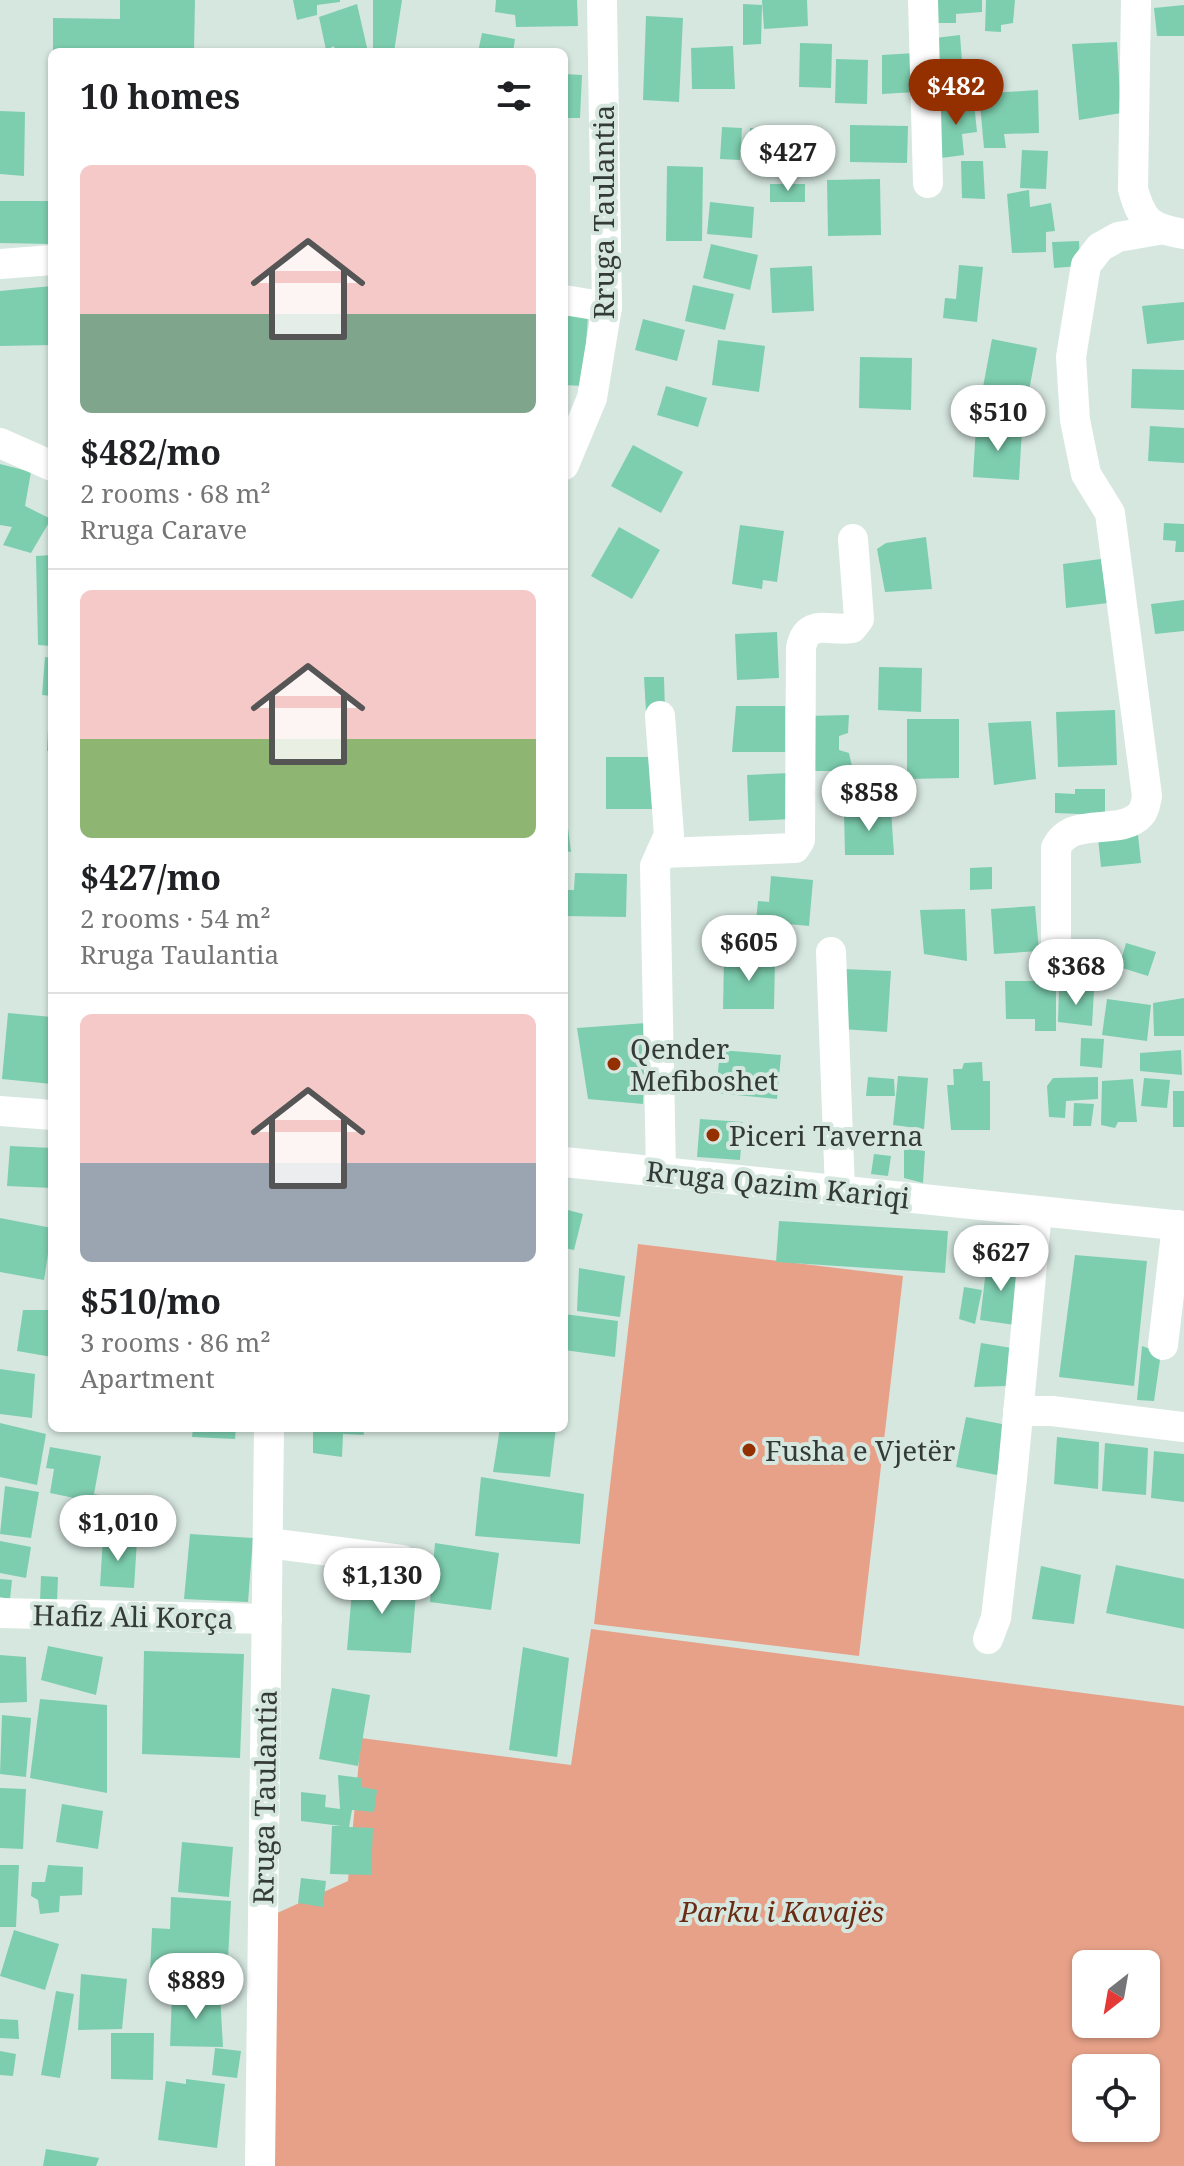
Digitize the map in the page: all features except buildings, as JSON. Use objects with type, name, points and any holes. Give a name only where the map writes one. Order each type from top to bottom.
[{"type":"street","name":"Rruga Taulantia","points":[[568,455],[592,398],[607,307],[602,0]]},
{"type":"street","points":[[923,0],[928,183]]},
{"type":"street","points":[[1136,0],[1133,189],[1139,210],[1171,232]]},
{"type":"street","points":[[1056,964],[1056,848],[1061,837],[1072,831],[1129,822],[1143,813],[1147,796],[1110,513],[1086,474],[1075,420],[1071,357],[1086,265],[1100,247],[1118,237],[1171,232]]},
{"type":"street","points":[[0,264],[48,260]]},
{"type":"street","points":[[568,301],[607,307]]},
{"type":"street","points":[[0,443],[48,464]]},
{"type":"street","points":[[661,853],[795,848],[800,840],[803,636],[820,628],[852,628],[859,619],[853,539]]},
{"type":"street","points":[[660,716],[669,835],[655,866],[661,1172]]},
{"type":"street","points":[[831,952],[840,1190]]},
{"type":"street","points":[[0,1111],[48,1115]]},
{"type":"street","name":"Rruga Qazim Kariqi","points":[[568,1162],[1180,1225]]},
{"type":"street","points":[[988,1639],[996,1618],[1037,1211]]},
{"type":"street","points":[[1163,1345],[1180,1225]]},
{"type":"street","points":[[1018,1411],[1052,1411],[1184,1427]]},
{"type":"street","name":"Rruga Taulantia","points":[[260,2166],[269,1432]]},
{"type":"street","points":[[268,1543],[402,1560]]},
{"type":"street","name":"Hafiz Ali Korça","points":[[0,1613],[267,1619]]},
{"type":"green space","name":"Fusha e Vjetër","points":[[638,1244],[903,1276],[859,1656],[594,1624]]},
{"type":"green space","name":"Parku i Kavajës","points":[[591,1629],[1184,1706],[1184,2166],[271,2166],[275,1914],[348,1881],[361,1738],[571,1765]]},
{"type":"place","name":"Qender Mefiboshet","points":[[614,1064]]},
{"type":"place","name":"Piceri Taverna","points":[[713,1135]]},
{"type":"place","name":"Fusha e Vjetër","points":[[749,1450]]}]
